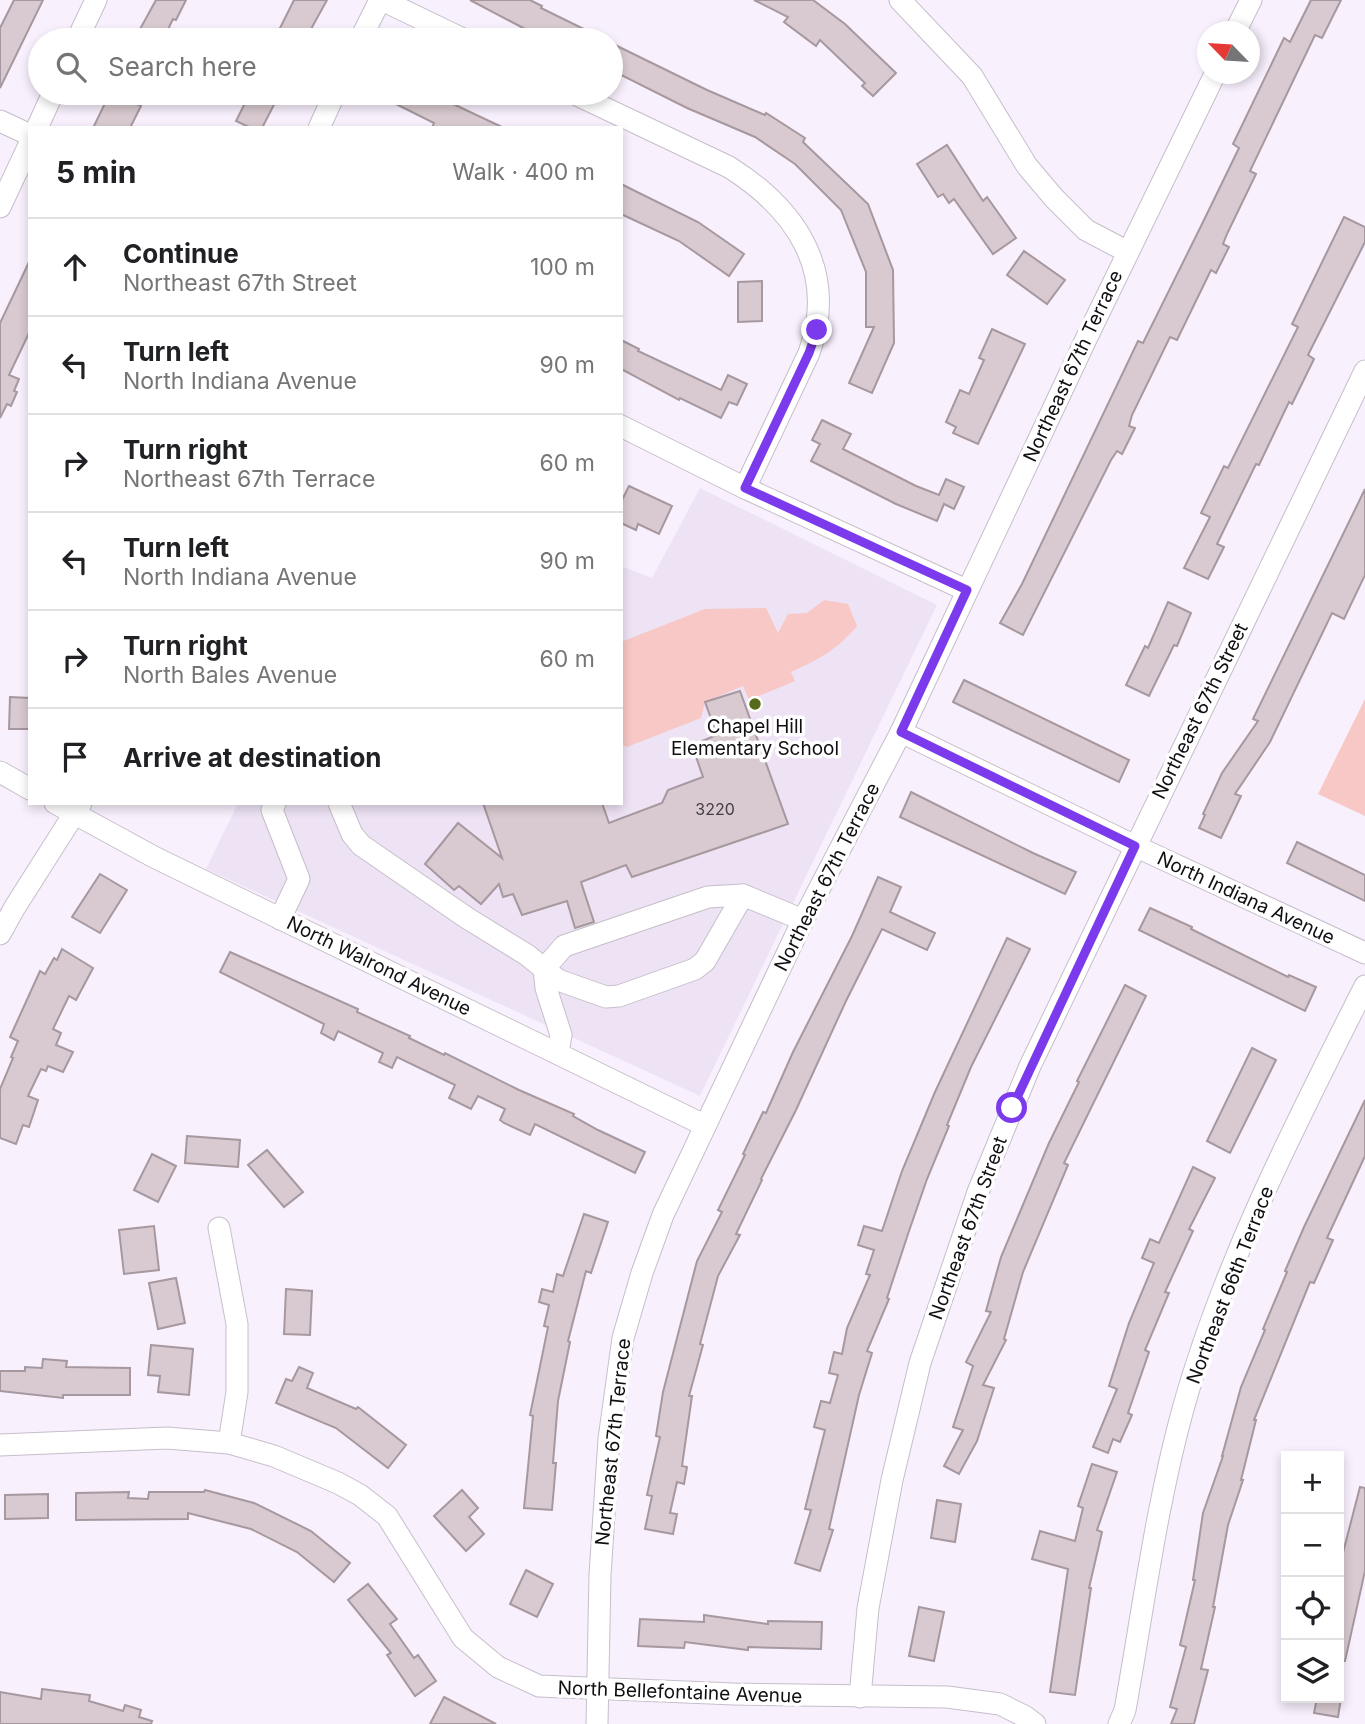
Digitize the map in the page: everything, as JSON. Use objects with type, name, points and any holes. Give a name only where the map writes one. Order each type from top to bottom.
[{"type":"street","points":[[83,28],[96,0]]},
{"type":"street","points":[[366,28],[381,0],[440,28]]},
{"type":"street","points":[[900,0],[972,76],[1027,166],[1054,198],[1086,230],[1128,252]]},
{"type":"street","points":[[1240,21],[1251,0]]},
{"type":"street","name":"Northeast 67th Terrace","points":[[597,1724],[603,1507],[623,1338],[663,1215],[803,920],[901,732],[1210,84]]},
{"type":"street","points":[[38,126],[48,105]]},
{"type":"street","points":[[320,126],[330,105]]},
{"type":"street","points":[[598,105],[729,167],[750,180],[786,216],[811,258],[818,281],[820,306],[817,330],[809,353],[745,488]]},
{"type":"street","points":[[0,121],[28,134]]},
{"type":"street","points":[[0,206],[28,147]]},
{"type":"street","name":"Northeast 67th Street","points":[[860,1697],[868,1608],[892,1480],[919,1363],[961,1241],[1012,1108],[1135,846],[1365,371]]},
{"type":"street","points":[[623,427],[745,488],[967,590]]},
{"type":"street","name":"North Indiana Avenue","points":[[901,732],[1135,846],[1365,953]]},
{"type":"street","points":[[0,772],[28,788]]},
{"type":"street","points":[[274,805],[272,810],[299,879],[280,919]]},
{"type":"street","points":[[340,805],[352,834],[361,845],[467,918],[527,955],[558,980],[606,997],[619,996],[695,970],[705,961],[743,895]]},
{"type":"street","points":[[0,934],[78,809]]},
{"type":"street","name":"North Walrond Avenue","points":[[78,809],[154,857],[704,1125]]},
{"type":"street","points":[[558,1053],[561,1035],[546,988],[544,969],[564,946],[708,897],[743,895],[803,920]]},
{"type":"street","name":"Northeast 66th Terrace","points":[[1119,1724],[1125,1710],[1164,1487],[1184,1408],[1209,1328],[1266,1190],[1365,986]]},
{"type":"street","points":[[219,1228],[237,1324],[237,1392],[229,1444]]},
{"type":"street","name":"North Bellefontaine Avenue","points":[[0,1446],[167,1438],[229,1444],[274,1456],[338,1483],[360,1495],[387,1516],[463,1638],[498,1667],[539,1686],[734,1695],[974,1699],[1000,1704],[1035,1724]]},
{"type":"shaded area","name":"Chapel Hill Elementary School","points":[[700,488],[937,605],[700,1096],[206,869],[237,805],[623,805],[623,567],[652,578]]},
{"type":"shaded area","points":[[824,600],[848,604],[857,626],[827,653],[791,672],[795,681],[749,700],[743,686],[705,702],[701,718],[627,747],[623,745],[623,641],[705,609],[766,608],[778,633],[788,614],[807,613]]},
{"type":"shaded area","points":[[1365,699],[1365,816],[1318,794]]},
{"type":"building","points":[[14,0],[43,0],[0,88],[0,28]]},
{"type":"building","points":[[156,0],[186,0],[169,28],[141,28]]},
{"type":"building","points":[[294,0],[327,0],[312,28],[280,28]]},
{"type":"building","points":[[470,0],[530,0],[582,28],[523,28]]},
{"type":"building","points":[[754,0],[813,0],[845,24],[896,73],[873,96],[862,86],[865,83],[820,40],[816,46],[784,22],[788,17]]},
{"type":"building","points":[[1311,0],[1341,0],[1322,38],[1315,35],[1250,171],[1256,174],[1227,234],[1223,244],[1229,247],[1216,273],[1211,270],[1177,340],[1170,337],[1132,415],[1129,426],[1135,428],[1122,454],[1117,451],[1111,460],[1023,635],[1000,623],[1022,584],[1138,341],[1143,343],[1239,148],[1233,144],[1284,38],[1290,42]]},
{"type":"building","points":[[623,49],[707,90],[765,115],[766,113],[805,138],[803,142],[868,204],[893,270],[894,343],[872,393],[849,383],[874,327],[866,327],[866,272],[841,210],[795,164],[755,137],[687,108],[623,76]]},
{"type":"building","points":[[104,105],[141,106],[131,126],[94,126]]},
{"type":"building","points":[[244,105],[274,105],[263,126],[247,126],[236,121]]},
{"type":"building","points":[[398,105],[455,105],[500,126],[433,126],[434,123]]},
{"type":"building","points":[[947,145],[983,201],[987,197],[1016,238],[993,254],[954,199],[949,203],[943,194],[938,197],[917,164]]},
{"type":"building","points":[[623,185],[698,222],[744,254],[729,276],[679,241],[623,215]]},
{"type":"building","points":[[1344,217],[1365,227],[1365,242],[1308,355],[1314,359],[1292,404],[1289,402],[1217,544],[1224,547],[1208,579],[1184,568],[1210,517],[1201,513],[1224,466],[1228,468],[1298,327],[1292,324]]},
{"type":"building","points":[[1024,251],[1065,280],[1047,304],[1007,275]]},
{"type":"building","points":[[28,264],[28,335],[9,375],[19,379],[14,391],[17,392],[11,406],[7,404],[0,418],[0,323]]},
{"type":"building","points":[[762,281],[762,321],[738,322],[738,282]]},
{"type":"building","points":[[992,329],[1025,344],[978,444],[953,433],[956,427],[946,422],[960,390],[969,394],[984,360],[979,358]]},
{"type":"building","points":[[623,341],[639,349],[638,351],[721,390],[728,375],[747,384],[737,405],[729,402],[721,418],[680,398],[679,400],[623,370]]},
{"type":"building","points":[[822,420],[851,434],[843,449],[916,486],[939,495],[946,479],[964,487],[954,509],[944,504],[937,521],[896,504],[811,461],[820,444],[812,440]]},
{"type":"building","points":[[629,486],[672,506],[659,534],[638,524],[636,530],[623,524],[623,498]]},
{"type":"building","points":[[1365,489],[1365,575],[1344,619],[1332,613],[1270,742],[1235,794],[1241,796],[1221,838],[1199,828],[1205,815],[1203,814],[1222,773],[1258,721],[1253,719]]},
{"type":"building","points":[[1168,602],[1191,613],[1177,646],[1174,645],[1149,696],[1126,685],[1145,646],[1148,648]]},
{"type":"building","points":[[964,680],[1129,760],[1119,782],[953,702]]},
{"type":"building","points":[[740,691],[788,824],[632,877],[626,865],[581,882],[594,922],[575,928],[567,901],[522,915],[513,894],[503,897],[499,884],[481,904],[459,886],[454,890],[425,864],[458,823],[502,858],[484,805],[603,805],[609,823],[662,803],[668,790],[703,777],[692,745],[717,735],[705,702]]},
{"type":"building","points":[[10,697],[28,698],[28,729],[9,729]]},
{"type":"building","points":[[911,792],[1076,872],[1065,894],[900,817]]},
{"type":"building","points":[[1297,842],[1365,875],[1365,901],[1287,863]]},
{"type":"building","points":[[100,874],[127,890],[100,933],[72,917]]},
{"type":"building","points":[[878,877],[901,887],[890,912],[935,933],[927,950],[882,929],[846,1001],[736,1234],[740,1235],[718,1276],[689,1396],[692,1396],[682,1466],[687,1467],[684,1484],[677,1482],[670,1513],[677,1514],[673,1534],[645,1529],[652,1496],[647,1495],[660,1437],[656,1436],[663,1392],[697,1261],[722,1212],[718,1210],[745,1155],[743,1154],[763,1112],[766,1113]]},
{"type":"building","points":[[1150,908],[1288,977],[1289,975],[1316,987],[1305,1011],[1139,930]]},
{"type":"building","points":[[1007,938],[1030,949],[971,1067],[947,1125],[949,1126],[908,1234],[887,1298],[889,1299],[867,1351],[872,1353],[859,1395],[829,1529],[833,1530],[820,1571],[795,1563],[811,1510],[805,1509],[825,1430],[814,1427],[821,1401],[830,1403],[838,1375],[829,1373],[834,1352],[842,1354],[847,1328],[870,1275],[866,1274],[874,1250],[858,1245],[864,1226],[882,1231],[902,1171],[935,1092]]},
{"type":"building","points":[[62,949],[93,968],[76,1000],[69,996],[53,1029],[61,1033],[56,1045],[73,1052],[63,1072],[48,1066],[46,1071],[41,1069],[28,1096],[38,1100],[29,1127],[23,1125],[16,1144],[0,1138],[0,1089],[18,1041],[10,1037],[40,971],[45,974]]},
{"type":"building","points":[[230,952],[358,1009],[357,1012],[410,1036],[409,1038],[574,1114],[573,1116],[598,1130],[645,1152],[635,1173],[535,1124],[530,1135],[504,1123],[500,1120],[505,1109],[478,1096],[471,1109],[449,1098],[455,1085],[397,1057],[392,1068],[379,1062],[383,1053],[338,1031],[334,1040],[321,1033],[324,1024],[220,972]]},
{"type":"building","points":[[1125,985],[1146,996],[1064,1163],[1068,1165],[1023,1272],[1004,1339],[1006,1340],[983,1385],[994,1388],[977,1441],[959,1474],[944,1466],[963,1430],[953,1427],[973,1366],[966,1362],[991,1312],[986,1311],[1001,1257],[1049,1143],[1079,1082],[1077,1081]]},
{"type":"building","points":[[1252,1048],[1276,1060],[1230,1153],[1207,1141]]},
{"type":"building","points":[[1365,1100],[1365,1156],[1327,1238],[1333,1240],[1314,1283],[1310,1282],[1254,1420],[1243,1480],[1228,1525],[1215,1607],[1201,1669],[1208,1670],[1194,1724],[1171,1724],[1177,1709],[1170,1707],[1186,1647],[1180,1645],[1195,1580],[1203,1513],[1223,1456],[1241,1387],[1304,1227]]},
{"type":"building","points":[[187,1136],[240,1140],[238,1167],[185,1163]]},
{"type":"building","points":[[267,1150],[303,1192],[284,1207],[248,1165]]},
{"type":"building","points":[[152,1154],[176,1166],[158,1202],[134,1190]]},
{"type":"building","points":[[1193,1167],[1215,1178],[1189,1229],[1193,1231],[1165,1292],[1169,1293],[1145,1350],[1149,1352],[1128,1413],[1132,1415],[1120,1442],[1113,1439],[1108,1453],[1093,1447],[1117,1389],[1109,1386],[1129,1323],[1154,1263],[1142,1258],[1150,1239],[1159,1243]]},
{"type":"building","points":[[584,1214],[608,1222],[591,1273],[586,1271],[568,1341],[570,1342],[558,1401],[552,1510],[524,1508],[533,1416],[530,1415],[548,1327],[544,1326],[549,1305],[539,1302],[542,1289],[553,1292],[557,1274],[563,1276]]},
{"type":"building","points":[[154,1226],[159,1270],[124,1274],[119,1230]]},
{"type":"building","points":[[176,1278],[185,1323],[158,1329],[149,1283]]},
{"type":"building","points":[[286,1289],[312,1291],[310,1335],[284,1334]]},
{"type":"building","points":[[151,1345],[193,1349],[189,1395],[158,1392],[160,1376],[148,1375]]},
{"type":"building","points":[[43,1359],[67,1361],[66,1367],[130,1368],[130,1395],[63,1395],[63,1398],[0,1391],[0,1371],[25,1371],[25,1367],[42,1368]]},
{"type":"building","points":[[299,1367],[313,1373],[307,1388],[356,1409],[358,1407],[406,1445],[388,1468],[336,1428],[276,1403],[286,1379],[292,1381]]},
{"type":"building","points":[[1092,1464],[1117,1472],[1097,1530],[1102,1532],[1089,1588],[1075,1695],[1050,1692],[1068,1569],[1032,1559],[1040,1531],[1075,1541],[1083,1508],[1078,1506]]},
{"type":"building","points":[[1360,1487],[1365,1488],[1365,1571],[1345,1661],[1344,1661],[1344,1549]]},
{"type":"building","points":[[205,1490],[254,1503],[311,1531],[350,1563],[334,1582],[297,1552],[251,1529],[188,1513],[188,1519],[76,1520],[76,1493],[129,1492],[128,1498],[148,1499],[149,1492]]},
{"type":"building","points":[[462,1490],[478,1508],[469,1517],[484,1534],[466,1551],[434,1516]]},
{"type":"building","points":[[48,1494],[48,1518],[5,1519],[5,1495]]},
{"type":"building","points":[[937,1500],[961,1504],[955,1542],[931,1538]]},
{"type":"building","points":[[526,1570],[553,1584],[537,1617],[510,1604]]},
{"type":"building","points":[[368,1584],[397,1619],[390,1624],[414,1658],[418,1655],[436,1681],[415,1696],[387,1655],[391,1653],[348,1600]]},
{"type":"building","points":[[919,1607],[944,1612],[934,1661],[909,1656]]},
{"type":"building","points":[[704,1615],[768,1624],[768,1621],[822,1622],[821,1649],[748,1647],[748,1650],[685,1642],[684,1648],[638,1646],[640,1619],[704,1622]]},
{"type":"building","points":[[42,1689],[90,1695],[89,1701],[123,1711],[125,1705],[141,1710],[139,1717],[152,1721],[151,1724],[0,1724],[0,1692],[41,1699]]},
{"type":"building","points":[[444,1697],[496,1724],[430,1724]]},
{"type":"building","points":[[1316,1703],[1340,1703],[1338,1717],[1314,1713]]},
{"type":"place","name":"Chapel Hill Elementary School","points":[[755,704]]},
{"type":"route","points":[[817,330],[809,353],[745,488],[967,590],[901,732],[1135,846],[1012,1108]]}]
